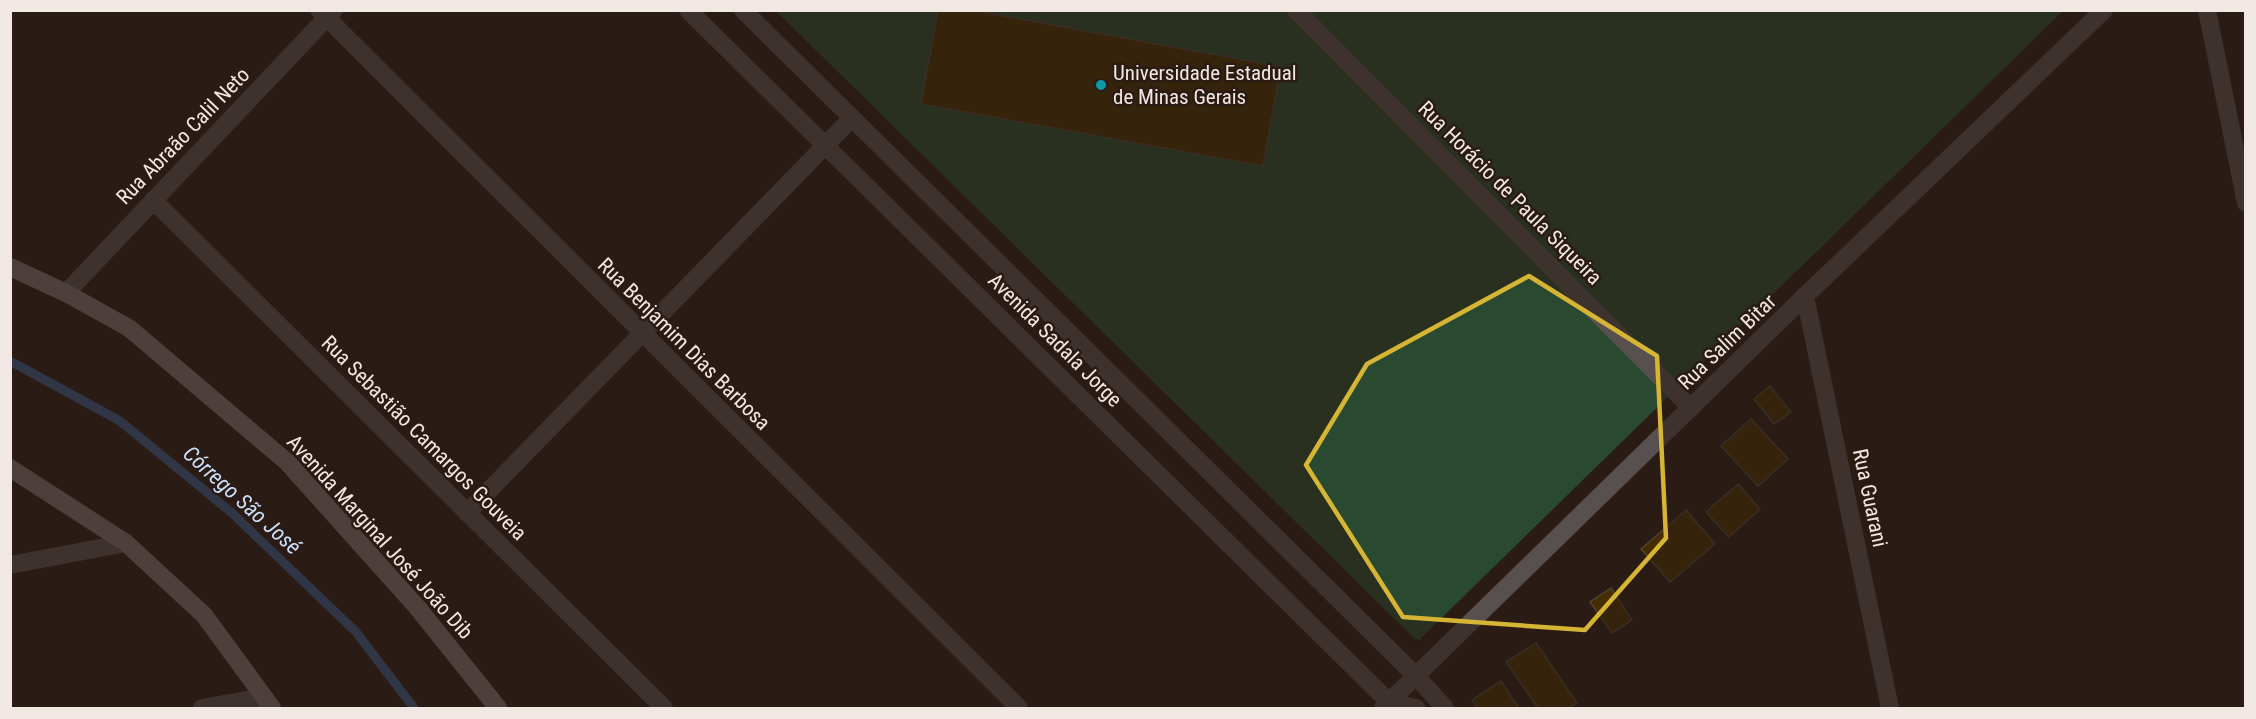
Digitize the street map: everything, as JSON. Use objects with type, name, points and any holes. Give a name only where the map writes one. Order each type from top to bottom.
[{"type":"main road","name":"Avenida Marginal José João Dib","points":[[10,267],[66,293],[129,327],[287,462],[417,607],[498,708]]},
{"type":"main road","points":[[10,468],[126,543],[204,615],[268,703]]},
{"type":"street","name":"Avenida Sadala Jorge","points":[[688,10],[1386,705]]},
{"type":"street","name":"Avenida Sadala Jorge","points":[[743,10],[1416,676],[1445,708]]},
{"type":"street","name":"Rua Horácio de Paula Siqueira","points":[[1296,10],[1691,408]]},
{"type":"street","name":"Rua Salim Bitar","points":[[1386,705],[2104,10]]},
{"type":"street","points":[[2207,10],[2246,203]]},
{"type":"street","name":"Rua Abraão Calil Neto","points":[[66,293],[327,13]]},
{"type":"street","name":"Rua Benjamim Dias Barbosa","points":[[327,13],[642,333],[1019,708]]},
{"type":"street","points":[[467,513],[852,118]]},
{"type":"street","name":"Rua Sebastião Camargos Gouveia","points":[[153,200],[664,708]]},
{"type":"street","name":"Rua Guarani","points":[[1805,297],[1890,708]]},
{"type":"street","points":[[10,565],[126,543]]},
{"type":"street","points":[[202,708],[268,703]]},
{"type":"street","points":[[1386,705],[1416,708]]},
{"type":"highlighted area","points":[[1529,276],[1657,356],[1666,538],[1585,630],[1403,617],[1306,465],[1367,364]]},
{"type":"green space","points":[[776,11],[2063,11],[1419,640],[1414,638]]},
{"type":"building","name":"Universidade Estadual de Minas Gerais","points":[[938,10],[972,10],[1281,67],[1263,166],[921,104]]},
{"type":"building","points":[[1770,386],[1791,412],[1774,424],[1754,399]]},
{"type":"building","points":[[1751,419],[1788,459],[1758,486],[1721,446]]},
{"type":"building","points":[[1738,484],[1760,509],[1729,537],[1706,512]]},
{"type":"building","points":[[1686,510],[1715,544],[1670,582],[1641,549]]},
{"type":"building","points":[[1611,588],[1632,620],[1612,633],[1590,602]]},
{"type":"building","points":[[1536,643],[1577,703],[1569,708],[1538,708],[1506,662]]},
{"type":"building","points":[[1501,681],[1519,708],[1477,708],[1472,700]]},
{"type":"waterway","name":"Córrego São José","points":[[10,361],[120,421],[232,513],[356,632],[414,708]]},
{"type":"place","name":"Universidade Estadual de Minas Gerais","points":[[1101,85]]}]
